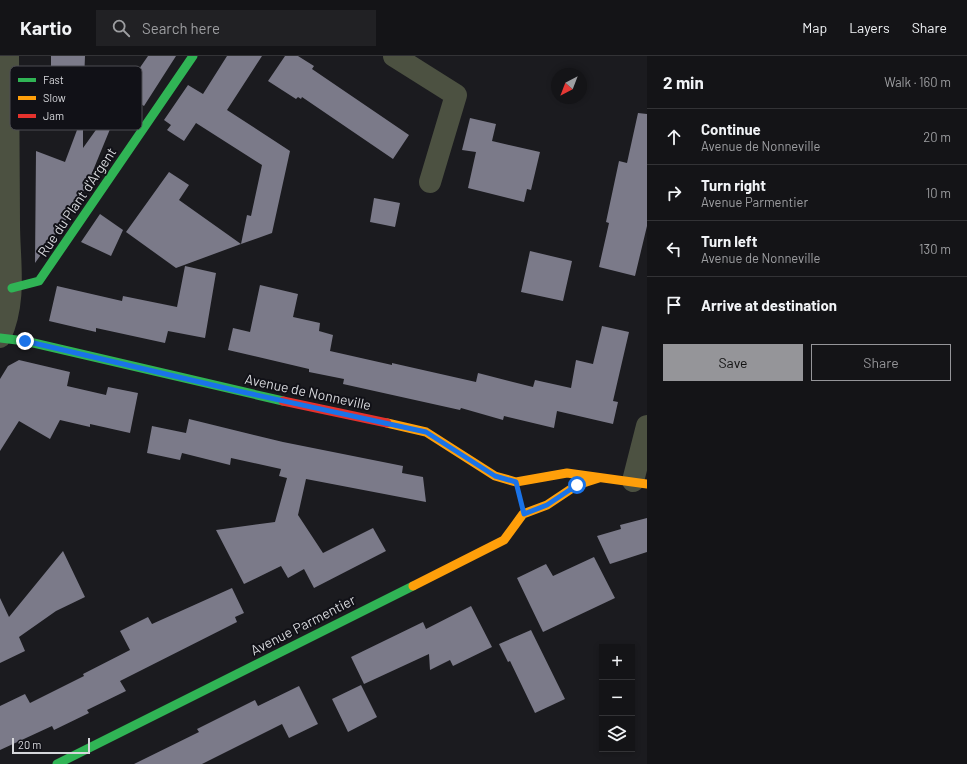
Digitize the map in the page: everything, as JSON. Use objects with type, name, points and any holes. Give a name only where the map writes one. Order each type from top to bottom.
[{"type":"street","points":[[0,337],[7,321],[12,288],[9,249],[8,56]]},
{"type":"street","name":"Rue du Plant d'Argent","points":[[12,288],[39,281],[194,56]]},
{"type":"street","points":[[394,56],[456,95],[430,182]]},
{"type":"street","name":"Avenue de Nonneville","points":[[0,337],[25,341],[230,390],[426,432],[495,476],[517,486],[567,473],[640,482]]},
{"type":"street","points":[[640,482],[647,426]]},
{"type":"street","name":"Avenue de Nonneville","points":[[524,514],[547,505],[577,485],[600,478]]},
{"type":"street","points":[[520,502],[524,514]]},
{"type":"street","name":"Avenue Parmentier","points":[[57,764],[504,540],[524,514]]},
{"type":"building","points":[[51,56],[85,56],[85,66],[51,66]]},
{"type":"building","points":[[148,56],[176,56],[144,106],[142,105],[141,66]]},
{"type":"building","points":[[227,56],[262,56],[227,110],[290,151],[272,233],[241,244],[247,215],[251,216],[262,165],[196,123],[184,141],[167,130],[171,125],[164,120],[188,85],[203,94]]},
{"type":"building","points":[[285,56],[298,56],[314,66],[312,69],[409,135],[393,159],[302,97],[301,99],[298,97],[296,99],[268,81]]},
{"type":"building","points":[[638,113],[647,114],[647,226],[635,276],[599,267],[609,223],[606,222],[619,161],[627,163]]},
{"type":"building","points":[[470,118],[496,124],[492,141],[540,152],[531,190],[527,189],[524,202],[468,188],[476,152],[462,150]]},
{"type":"building","points":[[77,130],[83,130],[83,148],[96,130],[110,130],[92,173],[95,174],[78,199],[80,200],[35,263],[36,151],[65,162]]},
{"type":"building","points":[[169,172],[189,185],[179,200],[241,244],[176,268],[126,232]]},
{"type":"building","points":[[374,198],[400,203],[395,227],[370,222]]},
{"type":"building","points":[[100,214],[123,230],[111,256],[81,242]]},
{"type":"building","points":[[530,251],[572,261],[563,301],[521,292]]},
{"type":"building","points":[[185,266],[216,273],[205,338],[168,331],[165,343],[96,328],[96,332],[49,321],[57,286],[122,301],[123,296],[177,307]]},
{"type":"building","points":[[260,285],[298,294],[293,317],[320,323],[319,331],[333,335],[330,351],[476,382],[478,373],[533,387],[535,380],[571,388],[576,360],[593,364],[602,326],[629,332],[613,401],[618,402],[613,424],[557,411],[554,428],[504,416],[503,420],[461,408],[460,410],[343,384],[344,379],[309,372],[309,369],[228,350],[233,328],[250,332]]},
{"type":"building","points":[[19,360],[70,372],[67,386],[106,395],[108,387],[138,393],[130,433],[90,424],[90,427],[60,420],[50,439],[19,421],[0,451],[0,379],[8,366]]},
{"type":"building","points":[[189,419],[283,442],[403,466],[402,473],[423,477],[426,502],[306,479],[298,515],[323,553],[373,528],[386,551],[314,588],[304,569],[288,578],[281,566],[244,584],[216,530],[275,522],[287,478],[279,476],[281,469],[231,458],[230,465],[182,453],[180,460],[147,453],[152,426],[186,433]]},
{"type":"building","points":[[647,518],[647,552],[610,564],[597,536],[621,529],[620,525]]},
{"type":"building","points":[[63,551],[85,597],[56,611],[19,637],[25,651],[0,663],[0,598],[9,617]]},
{"type":"building","points":[[594,557],[615,598],[543,632],[517,578],[546,564],[553,576]]},
{"type":"building","points":[[232,588],[244,613],[235,617],[237,622],[120,681],[126,691],[87,710],[89,713],[54,730],[52,726],[0,750],[0,706],[25,694],[30,703],[84,676],[83,674],[130,650],[120,631],[148,617],[152,624]]},
{"type":"building","points":[[471,606],[492,647],[453,666],[450,660],[430,670],[429,654],[364,684],[351,657],[423,622],[426,629]]},
{"type":"building","points":[[531,630],[565,699],[535,713],[510,661],[508,662],[499,644]]},
{"type":"building","points":[[361,685],[377,717],[348,732],[332,699]]},
{"type":"building","points":[[299,686],[318,724],[289,738],[282,724],[202,764],[134,764],[199,732],[197,729],[255,700],[258,706]]},
{"type":"traffic: fast","points":[[12,288],[39,281],[193,56]]},
{"type":"traffic: fast","points":[[0,338],[25,341],[283,401]]},
{"type":"traffic: fast","points":[[57,764],[413,586]]},
{"type":"traffic: slow","points":[[387,423],[426,432],[495,476],[516,482],[567,473],[647,484]]},
{"type":"traffic: slow","points":[[413,586],[504,540],[523,514],[547,505],[577,485],[599,478]]},
{"type":"traffic: jam","points":[[283,401],[387,423]]},
{"type":"route","points":[[25,341],[238,391],[426,432],[495,476],[516,482],[524,514],[547,505],[577,485]]}]
